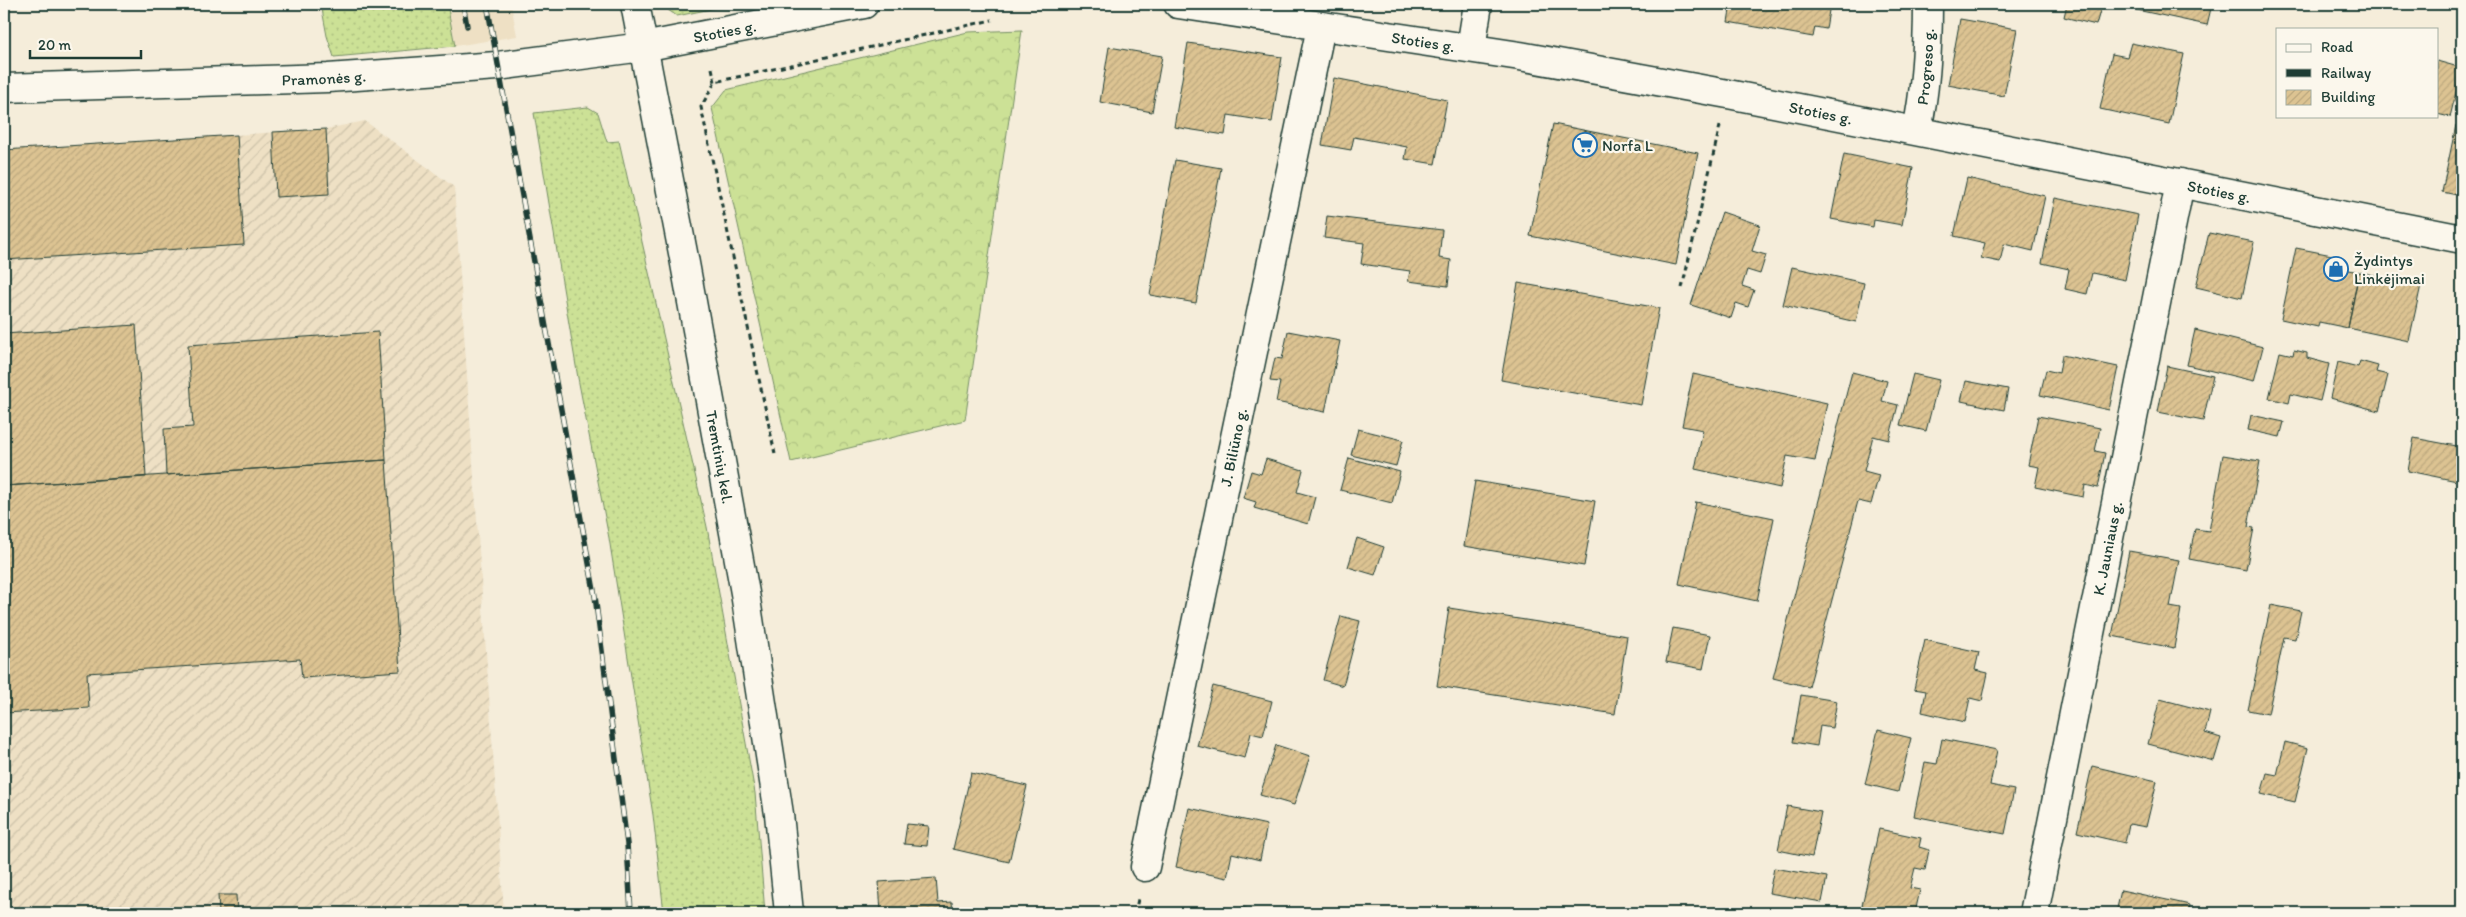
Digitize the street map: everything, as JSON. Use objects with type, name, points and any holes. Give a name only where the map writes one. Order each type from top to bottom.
[{"type":"street","name":"Tremtinių kel.","points":[[635,4],[684,258],[743,584],[779,814],[789,913]]},
{"type":"street","name":"Stoties g.","points":[[642,47],[790,12],[864,4]]},
{"type":"street","name":"Stoties g.","points":[[1178,4],[1471,48],[1728,94],[1917,130],[2462,240]]},
{"type":"street","points":[[1471,48],[1478,4]]},
{"type":"street","name":"Progreso g.","points":[[1917,130],[1924,97],[1928,60],[1928,4]]},
{"type":"street","name":"J. Biliūno g.","points":[[1145,867],[1322,27]]},
{"type":"street","name":"Pramonės g.","points":[[4,88],[328,78],[497,66],[642,47]]},
{"type":"street","name":"K. Jauniaus g.","points":[[2034,913],[2180,183]]},
{"type":"path","points":[[775,454],[701,107],[715,82],[992,20]]},
{"type":"path","points":[[1682,288],[1728,94]]},
{"type":"shaded area","points":[[447,4],[511,4],[517,36],[455,46]]},
{"type":"shaded area","points":[[365,121],[454,187],[504,913],[4,913],[4,150],[326,129]]},
{"type":"green space","points":[[321,4],[447,4],[455,46],[334,57],[327,36]]},
{"type":"green space","points":[[664,4],[735,4],[677,16],[668,10]]},
{"type":"green space","points":[[1022,30],[965,420],[791,462],[712,108],[726,90],[968,32]]},
{"type":"green space","points":[[588,107],[598,113],[607,142],[619,141],[707,527],[755,793],[765,913],[664,913],[653,815],[609,538],[578,378],[534,113]]},
{"type":"building","points":[[1412,4],[1435,4],[1435,7]]},
{"type":"building","points":[[1731,4],[1830,4],[1826,29],[1815,27],[1813,37],[1728,22]]},
{"type":"building","points":[[2067,4],[2102,4],[2096,25],[2064,17]]},
{"type":"building","points":[[2109,4],[2212,4],[2207,25]]},
{"type":"building","points":[[1960,19],[2017,29],[2004,96],[1948,85]]},
{"type":"building","points":[[1188,43],[1282,57],[1272,122],[1228,115],[1225,135],[1174,127]]},
{"type":"building","points":[[2131,43],[2184,54],[2169,124],[2100,109],[2112,54],[2127,57]]},
{"type":"building","points":[[1109,47],[1162,56],[1152,112],[1100,102]]},
{"type":"building","points":[[2438,61],[2462,68],[2450,117],[2438,114]]},
{"type":"building","points":[[1334,78],[1447,100],[1435,164],[1405,159],[1407,147],[1354,137],[1351,150],[1322,145]]},
{"type":"building","points":[[1553,124],[1698,153],[1676,265],[1530,236]]},
{"type":"building","points":[[2456,125],[2462,126],[2462,196],[2442,192]]},
{"type":"building","points":[[326,129],[329,194],[276,197],[273,132]]},
{"type":"building","points":[[237,135],[244,245],[4,260],[4,150]]},
{"type":"building","points":[[1844,154],[1913,168],[1902,225],[1874,220],[1873,227],[1831,219]]},
{"type":"building","points":[[1175,160],[1221,168],[1196,303],[1150,295]]},
{"type":"building","points":[[1967,178],[2045,196],[2033,251],[2004,244],[2000,262],[1981,258],[1985,243],[1954,236]]},
{"type":"building","points":[[2055,198],[2138,215],[2125,280],[2092,273],[2087,294],[2065,289],[2069,269],[2042,263]]},
{"type":"building","points":[[1722,212],[1760,225],[1752,251],[1766,255],[1760,274],[1747,270],[1742,286],[1754,290],[1748,307],[1736,303],[1731,318],[1691,305]]},
{"type":"building","points":[[1327,216],[1442,230],[1439,258],[1451,260],[1448,286],[1408,281],[1410,271],[1361,264],[1364,243],[1324,238]]},
{"type":"building","points":[[2209,233],[2254,242],[2242,298],[2196,287]]},
{"type":"building","points":[[2296,248],[2332,255],[2330,266],[2359,272],[2348,328],[2319,322],[2318,327],[2281,319]]},
{"type":"building","points":[[1792,267],[1864,283],[1856,322],[1783,305]]},
{"type":"building","points":[[2359,272],[2421,285],[2409,341],[2348,328]]},
{"type":"building","points":[[1518,283],[1659,308],[1641,405],[1501,380]]},
{"type":"building","points":[[136,325],[146,477],[4,486],[4,334]]},
{"type":"building","points":[[2462,326],[2462,345],[2458,344]]},
{"type":"building","points":[[2195,330],[2263,347],[2254,381],[2187,365]]},
{"type":"building","points":[[1288,331],[1340,341],[1325,412],[1276,402],[1280,382],[1270,381],[1275,358],[1282,359]]},
{"type":"building","points":[[378,332],[386,460],[166,475],[164,429],[193,427],[188,345]]},
{"type":"building","points":[[2294,350],[2307,353],[2307,358],[2329,364],[2320,401],[2291,394],[2289,403],[2269,398],[2280,352],[2293,355]]},
{"type":"building","points":[[2062,355],[2118,367],[2109,410],[2040,395],[2046,370],[2059,373]]},
{"type":"building","points":[[2360,361],[2378,366],[2376,372],[2388,375],[2379,411],[2330,398],[2338,362],[2358,367]]},
{"type":"building","points":[[2167,366],[2213,376],[2203,421],[2158,412]]},
{"type":"building","points":[[1852,372],[1887,381],[1882,401],[1898,405],[1889,440],[1873,436],[1864,471],[1879,475],[1871,504],[1858,501],[1809,687],[1773,678]]},
{"type":"building","points":[[1693,374],[1827,403],[1815,461],[1787,456],[1780,488],[1695,469],[1703,430],[1682,426]]},
{"type":"building","points":[[1913,374],[1939,380],[1926,431],[1900,425]]},
{"type":"building","points":[[1966,381],[2008,389],[2004,410],[1961,401]]},
{"type":"building","points":[[2251,415],[2284,422],[2280,437],[2248,430]]},
{"type":"building","points":[[2038,416],[2100,428],[2095,451],[2105,453],[2098,488],[2085,485],[2083,497],[2035,487],[2039,467],[2028,465]]},
{"type":"building","points":[[1358,429],[1403,440],[1396,466],[1351,455]]},
{"type":"building","points":[[2414,438],[2462,447],[2462,482],[2408,471]]},
{"type":"building","points":[[2223,455],[2260,461],[2248,527],[2254,528],[2246,570],[2189,559],[2195,529],[2209,531]]},
{"type":"building","points":[[1349,458],[1400,472],[1392,503],[1340,490]]},
{"type":"building","points":[[1266,459],[1303,470],[1297,492],[1315,497],[1308,524],[1254,508],[1256,502],[1243,498],[1251,471],[1261,474]]},
{"type":"building","points":[[386,460],[400,671],[302,678],[300,659],[87,673],[89,708],[4,713],[4,486]]},
{"type":"building","points":[[1475,481],[1595,501],[1584,566],[1464,546]]},
{"type":"building","points":[[1696,502],[1774,518],[1757,601],[1679,584]]},
{"type":"building","points":[[1357,538],[1384,547],[1375,575],[1348,567]]},
{"type":"building","points":[[2129,551],[2179,560],[2170,607],[2181,609],[2174,648],[2112,636]]},
{"type":"building","points":[[2271,605],[2301,611],[2295,639],[2284,637],[2268,714],[2248,710]]},
{"type":"building","points":[[1449,608],[1627,636],[1615,714],[1437,686]]},
{"type":"building","points":[[1341,616],[1360,621],[1343,686],[1323,680]]},
{"type":"building","points":[[1673,628],[1710,635],[1703,669],[1666,662]]},
{"type":"building","points":[[1925,640],[1979,652],[1975,670],[1988,673],[1982,701],[1970,698],[1965,722],[1922,712],[1926,691],[1914,689]]},
{"type":"building","points":[[1213,686],[1272,701],[1263,736],[1251,733],[1245,758],[1197,746]]},
{"type":"building","points":[[1801,695],[1837,701],[1832,728],[1820,726],[1817,746],[1793,742]]},
{"type":"building","points":[[2160,699],[2210,712],[2205,733],[2221,738],[2214,761],[2148,744]]},
{"type":"building","points":[[1878,730],[1911,738],[1898,792],[1865,784]]},
{"type":"building","points":[[1942,739],[1997,750],[1990,785],[2014,790],[2005,834],[1914,816],[1925,762],[1937,764]]},
{"type":"building","points":[[2285,742],[2308,748],[2295,802],[2261,794],[2267,773],[2277,775]]},
{"type":"building","points":[[1276,745],[1310,756],[1294,805],[1260,795]]},
{"type":"building","points":[[2092,766],[2157,781],[2146,827],[2129,824],[2125,843],[2077,832]]},
{"type":"building","points":[[971,773],[1027,786],[1009,862],[953,849]]},
{"type":"building","points":[[1787,806],[1821,812],[1812,857],[1778,850]]},
{"type":"building","points":[[1189,808],[1267,825],[1260,860],[1232,853],[1227,878],[1176,867]]},
{"type":"building","points":[[907,824],[929,826],[927,846],[904,844]]},
{"type":"building","points":[[1879,829],[1921,838],[1919,847],[1929,850],[1925,870],[1915,868],[1910,888],[1920,890],[1915,913],[1876,913],[1861,910]]},
{"type":"building","points":[[1774,868],[1827,877],[1822,902],[1769,893]]},
{"type":"building","points":[[936,878],[938,903],[952,902],[953,913],[881,913],[879,882]]},
{"type":"building","points":[[2121,890],[2190,905],[2189,913],[2116,913]]},
{"type":"building","points":[[218,895],[236,895],[237,913],[219,913]]},
{"type":"building","points":[[1242,907],[1264,913],[1240,913]]},
{"type":"railway","points":[[463,4],[467,26]]},
{"type":"railway","points":[[487,4],[595,596],[627,844],[631,913]]},
{"type":"place","name":"Norfa L","points":[[1585,145]]},
{"type":"place","name":"Žydintys Linkėjimai","points":[[2336,269]]}]
